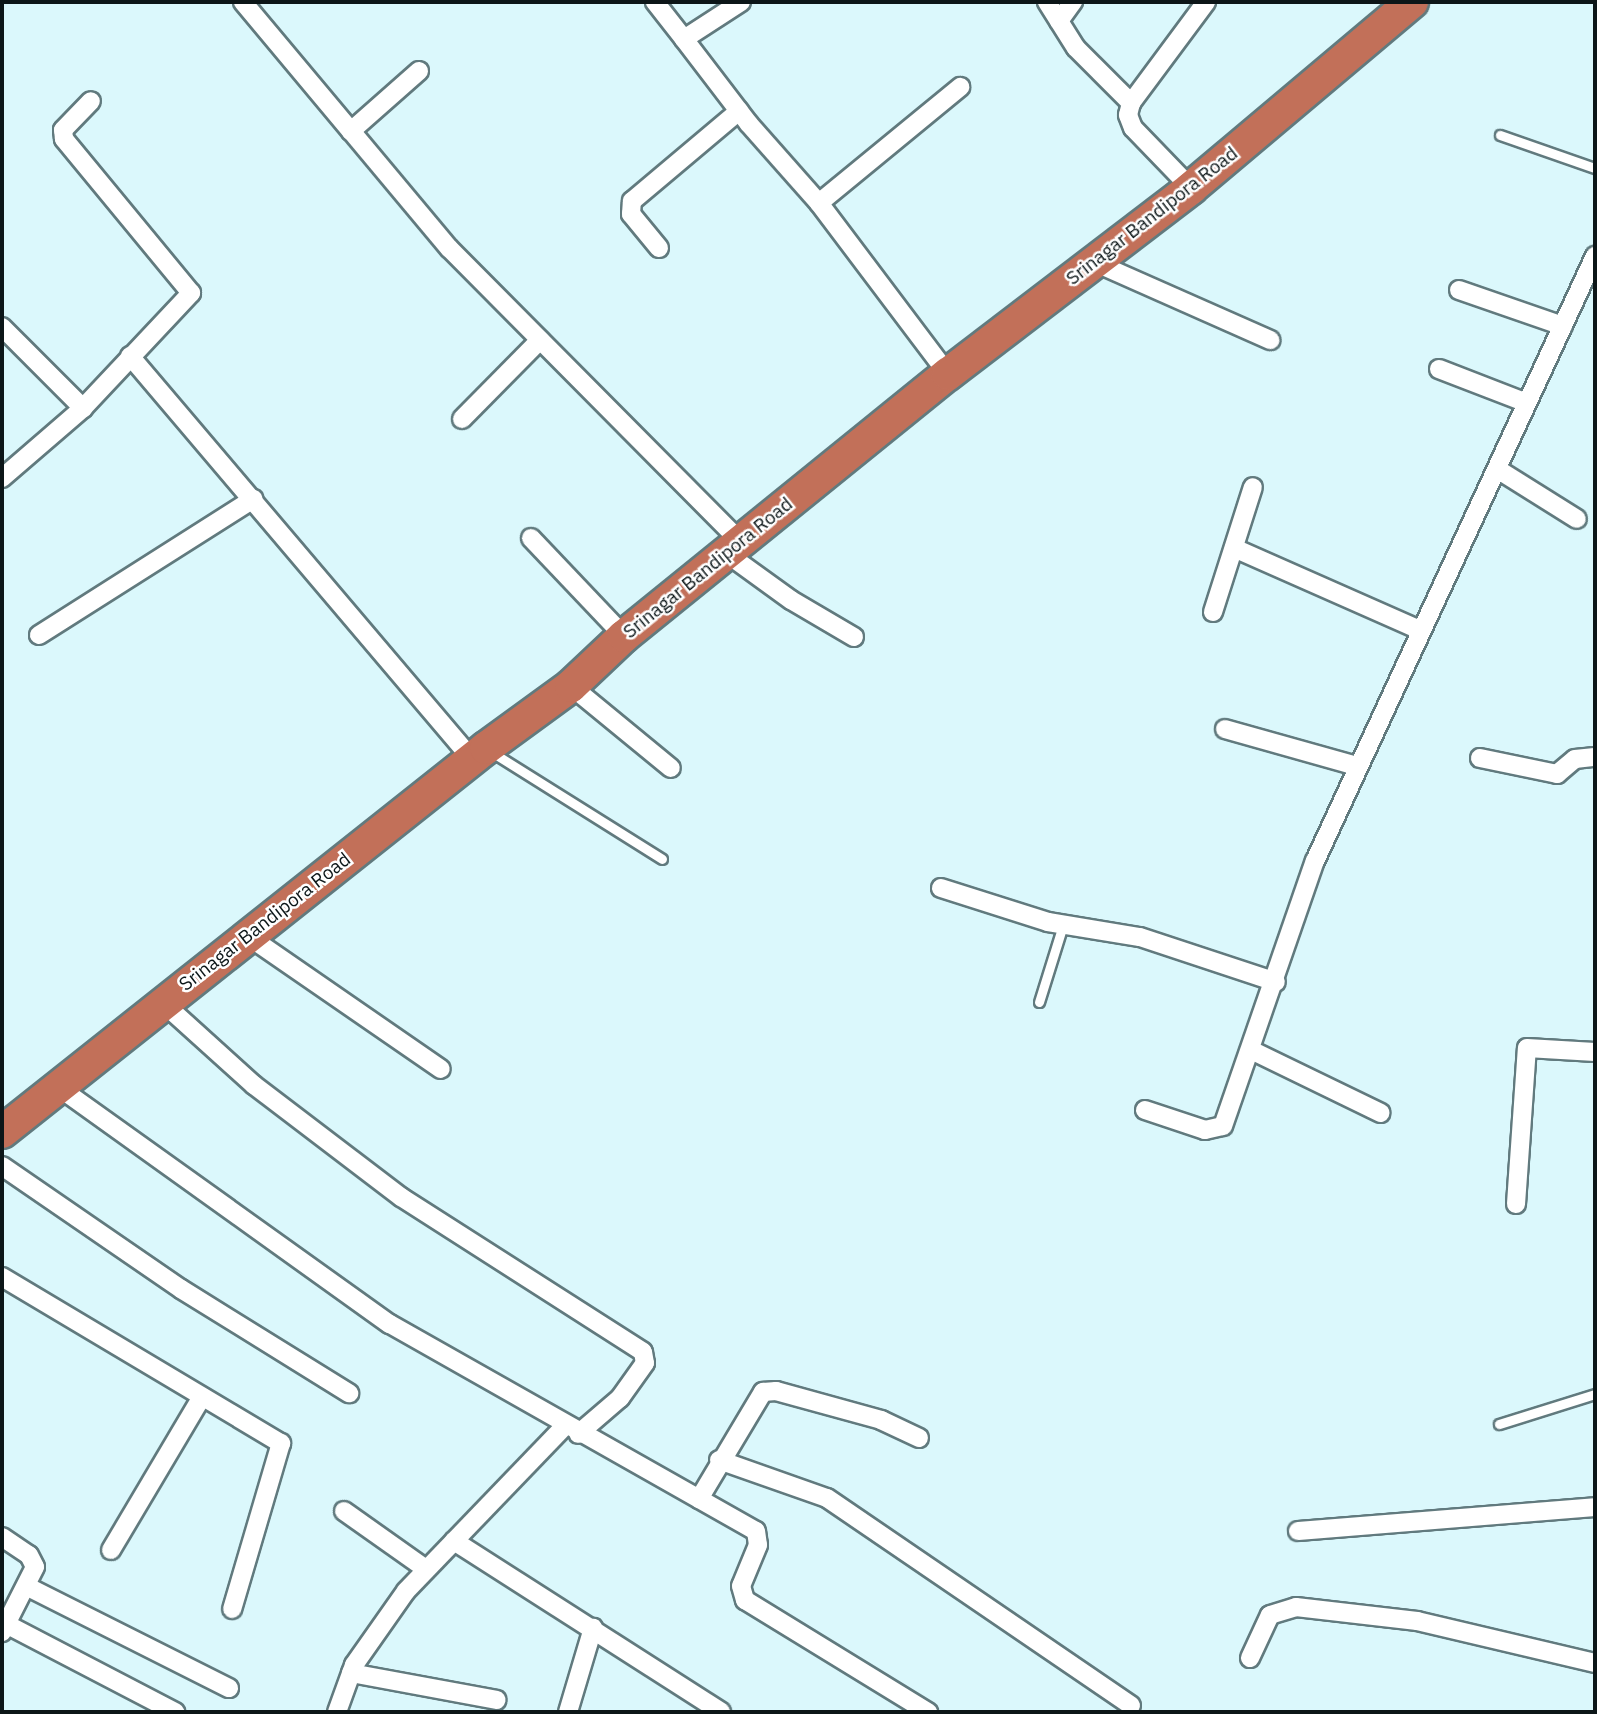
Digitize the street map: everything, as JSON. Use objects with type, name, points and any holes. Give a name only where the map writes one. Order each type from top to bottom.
[{"type":"highway","name":"Srinagar Bandipora Road","points":[[2,1132],[162,1002],[570,686],[624,636],[733,547],[948,374],[1191,188],[1412,2]]},
{"type":"street","points":[[243,2],[449,248],[540,340],[733,547],[791,600],[854,637]]},
{"type":"street","points":[[655,2],[739,111],[819,203],[948,374]]},
{"type":"street","points":[[684,39],[741,2]]},
{"type":"street","points":[[1047,2],[1076,48],[1131,103]]},
{"type":"street","points":[[1059,21],[1073,2]]},
{"type":"street","points":[[1191,188],[1130,124],[1131,103],[1206,2]]},
{"type":"street","points":[[351,131],[419,71]]},
{"type":"street","points":[[819,203],[960,88]]},
{"type":"street","points":[[2,478],[83,408],[130,356],[190,297],[190,289],[64,139],[63,130],[91,101]]},
{"type":"street","points":[[659,248],[631,214],[632,201],[739,111]]},
{"type":"street","points":[[1145,1110],[1217,1130],[1226,1120],[1276,982],[1315,861],[1595,256]]},
{"type":"street","points":[[1094,262],[1270,340]]},
{"type":"street","points":[[1459,290],[1563,326]]},
{"type":"street","points":[[2,327],[83,408]]},
{"type":"street","points":[[462,419],[540,340]]},
{"type":"street","points":[[130,356],[479,754]]},
{"type":"street","points":[[1438,369],[1527,403]]},
{"type":"street","points":[[1497,469],[1577,519]]},
{"type":"street","points":[[1213,612],[1253,486]]},
{"type":"street","points":[[40,635],[253,499]]},
{"type":"street","points":[[531,538],[624,636]]},
{"type":"street","points":[[1234,548],[1420,631]]},
{"type":"street","points":[[570,686],[671,768]]},
{"type":"street","points":[[1225,729],[1357,766]]},
{"type":"street","points":[[1480,758],[1557,774],[1575,759],[1595,757]]},
{"type":"street","points":[[941,888],[1063,925],[1140,937],[1276,982]]},
{"type":"street","points":[[248,936],[442,1069]]},
{"type":"street","points":[[162,1002],[254,1085],[401,1197],[643,1352],[645,1363],[620,1398],[571,1430],[426,1569],[383,1622],[351,1674],[337,1712]]},
{"type":"street","points":[[1516,1204],[1525,1051],[1532,1046],[1595,1052]]},
{"type":"street","points":[[1251,1050],[1381,1113]]},
{"type":"street","points":[[57,1086],[390,1324],[571,1430],[699,1499],[758,1536],[741,1586],[745,1600],[928,1712]]},
{"type":"street","points":[[2,1166],[181,1289],[349,1393]]},
{"type":"street","points":[[2,1277],[202,1397],[273,1435],[281,1448],[232,1609]]},
{"type":"street","points":[[699,1499],[756,1399],[769,1390],[881,1420],[919,1438]]},
{"type":"street","points":[[111,1550],[202,1397]]},
{"type":"street","points":[[719,1460],[827,1499],[1130,1705]]},
{"type":"street","points":[[1298,1531],[1595,1507]]},
{"type":"street","points":[[344,1511],[426,1569]]},
{"type":"street","points":[[2,1537],[34,1562],[28,1587],[4,1628],[175,1712]]},
{"type":"street","points":[[454,1541],[721,1712]]},
{"type":"street","points":[[28,1587],[229,1688]]},
{"type":"street","points":[[1251,1658],[1270,1615],[1296,1607],[1417,1620],[1595,1663]]},
{"type":"street","points":[[568,1712],[593,1628]]},
{"type":"street","points":[[351,1674],[497,1700]]},
{"type":"lane","points":[[1500,135],[1595,168]]},
{"type":"lane","points":[[479,754],[662,859]]},
{"type":"lane","points":[[1039,1002],[1063,925]]},
{"type":"lane","points":[[1499,1424],[1595,1394]]}]
